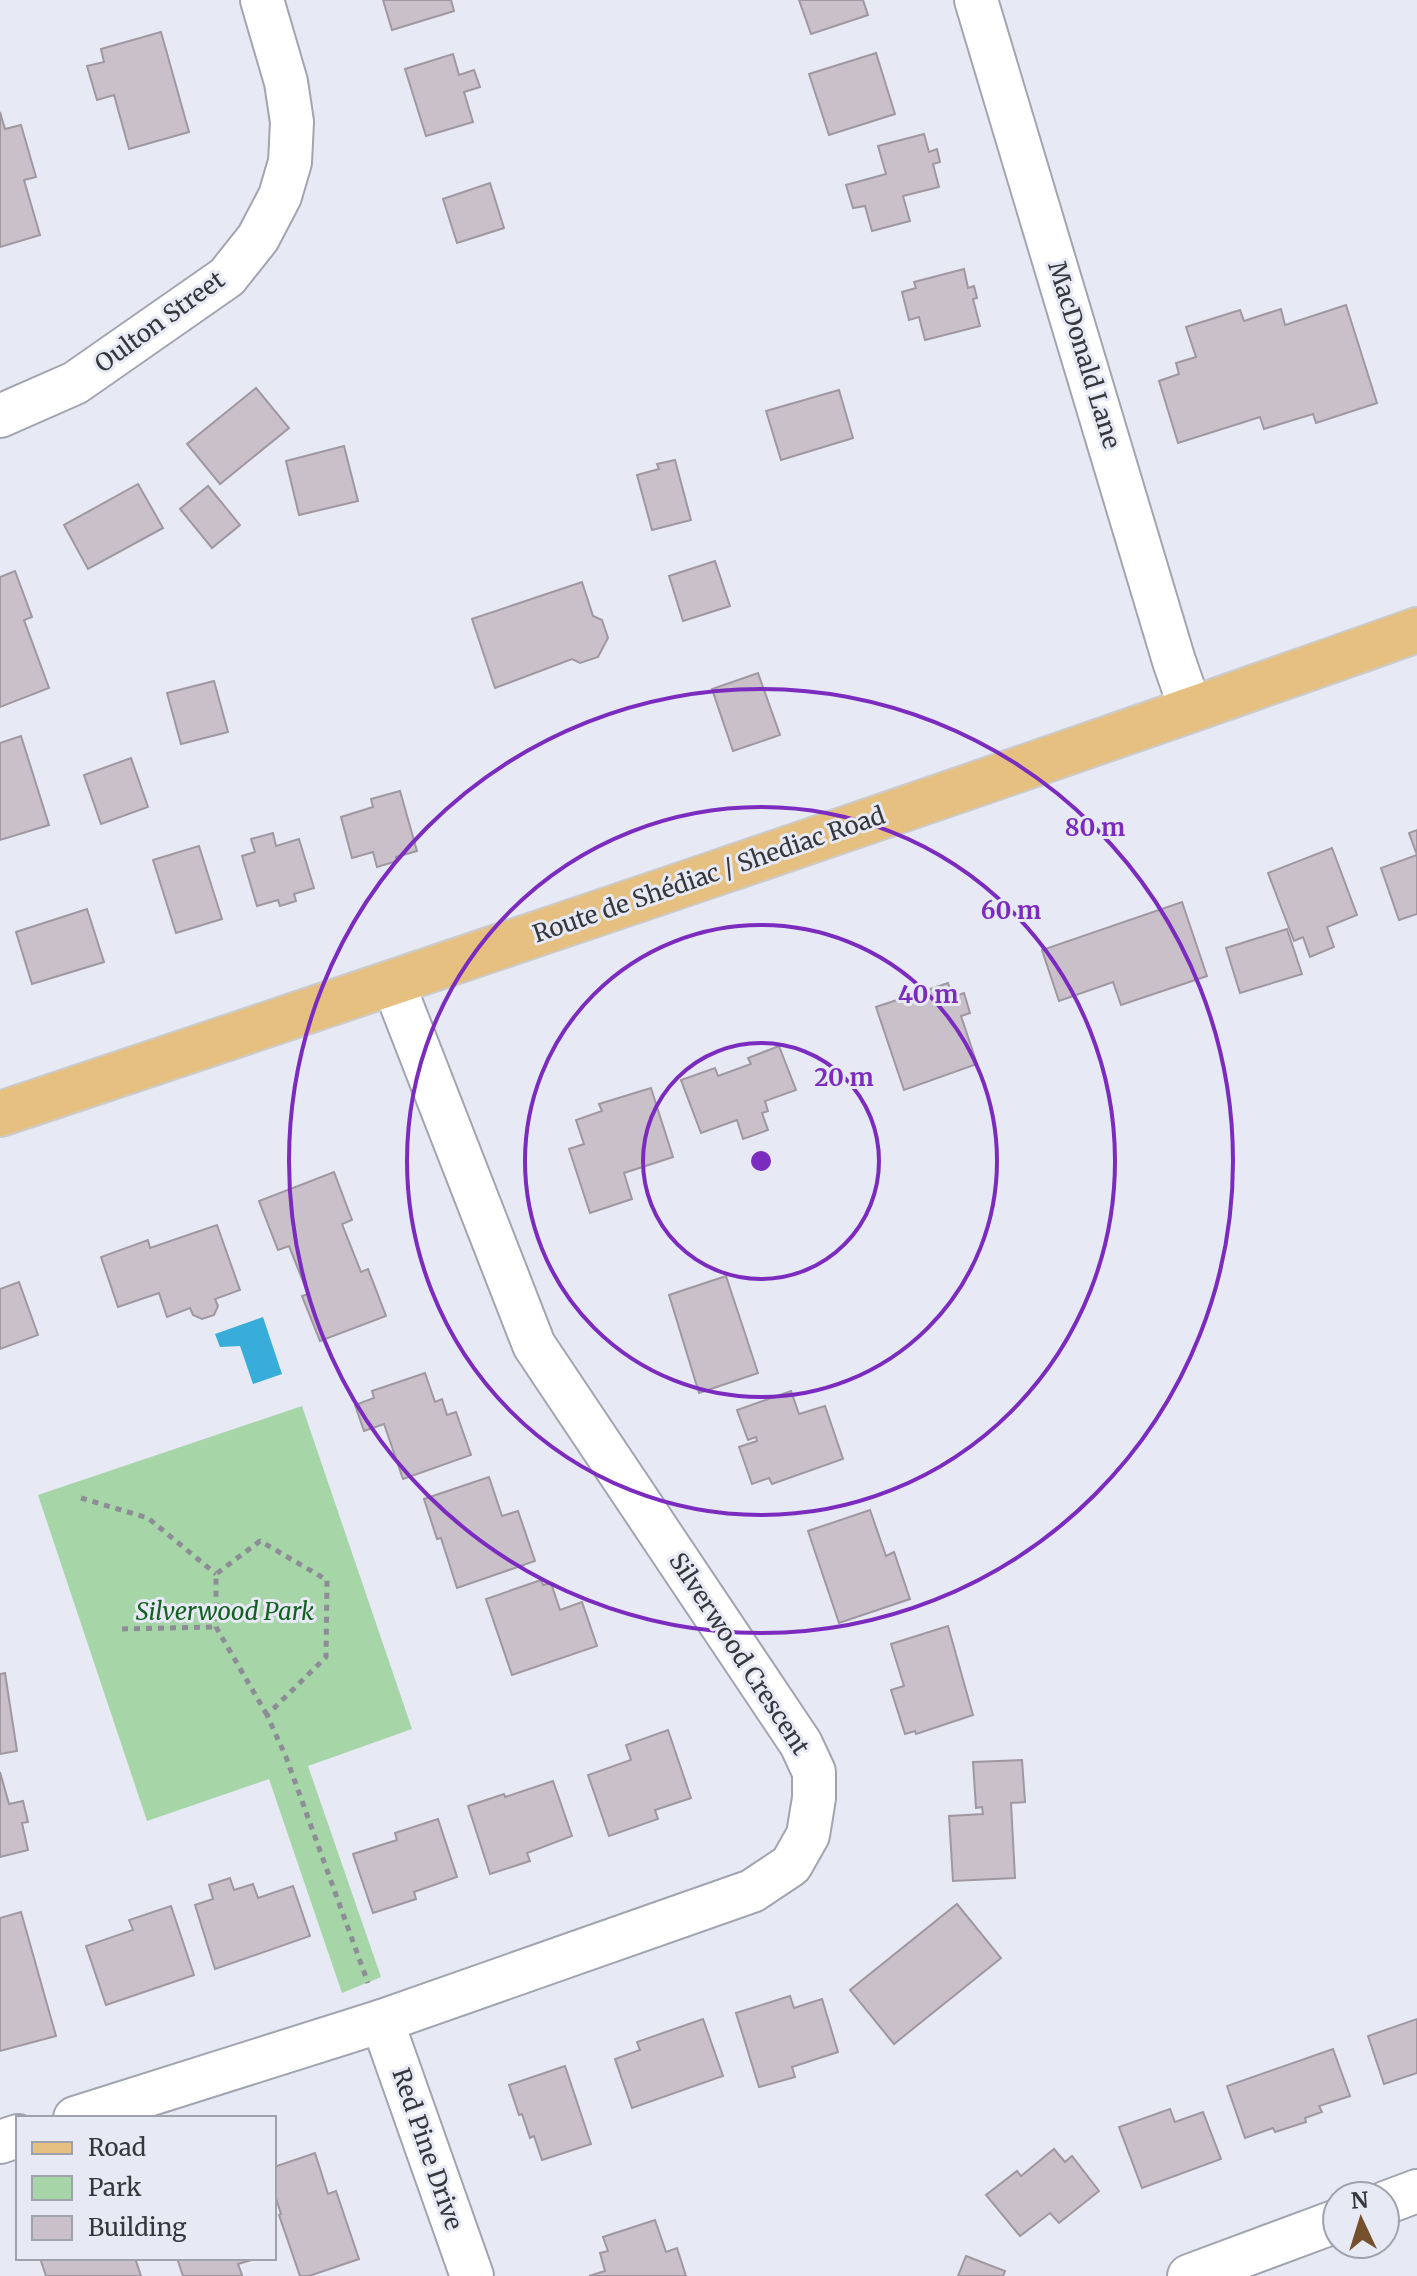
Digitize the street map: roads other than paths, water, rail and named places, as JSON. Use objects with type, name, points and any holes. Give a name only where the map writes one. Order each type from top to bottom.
[{"type":"main road","name":"Route de Shédiac / Shediac Road","points":[[0,1114],[393,983],[1417,630]]},
{"type":"street","name":"Oulton Street","points":[[0,416],[75,383],[227,277],[258,238],[280,196],[290,162],[292,122],[286,82],[262,0]]},
{"type":"street","name":"MacDonald Lane","points":[[976,0],[1191,710]]},
{"type":"street","name":"Silverwood Crescent","points":[[81,2116],[382,2021],[752,1891],[791,1865],[808,1835],[814,1798],[814,1772],[801,1744],[534,1345],[393,983]]},
{"type":"street","name":"Red Pine Drive","points":[[382,2021],[472,2276]]},
{"type":"street","points":[[1189,2276],[1321,2227]]},
{"type":"water","points":[[263,1317],[282,1374],[253,1384],[240,1346],[220,1347],[215,1334]]},
{"type":"park label","name":"Silverwood Park","points":[[225,1612]]}]
